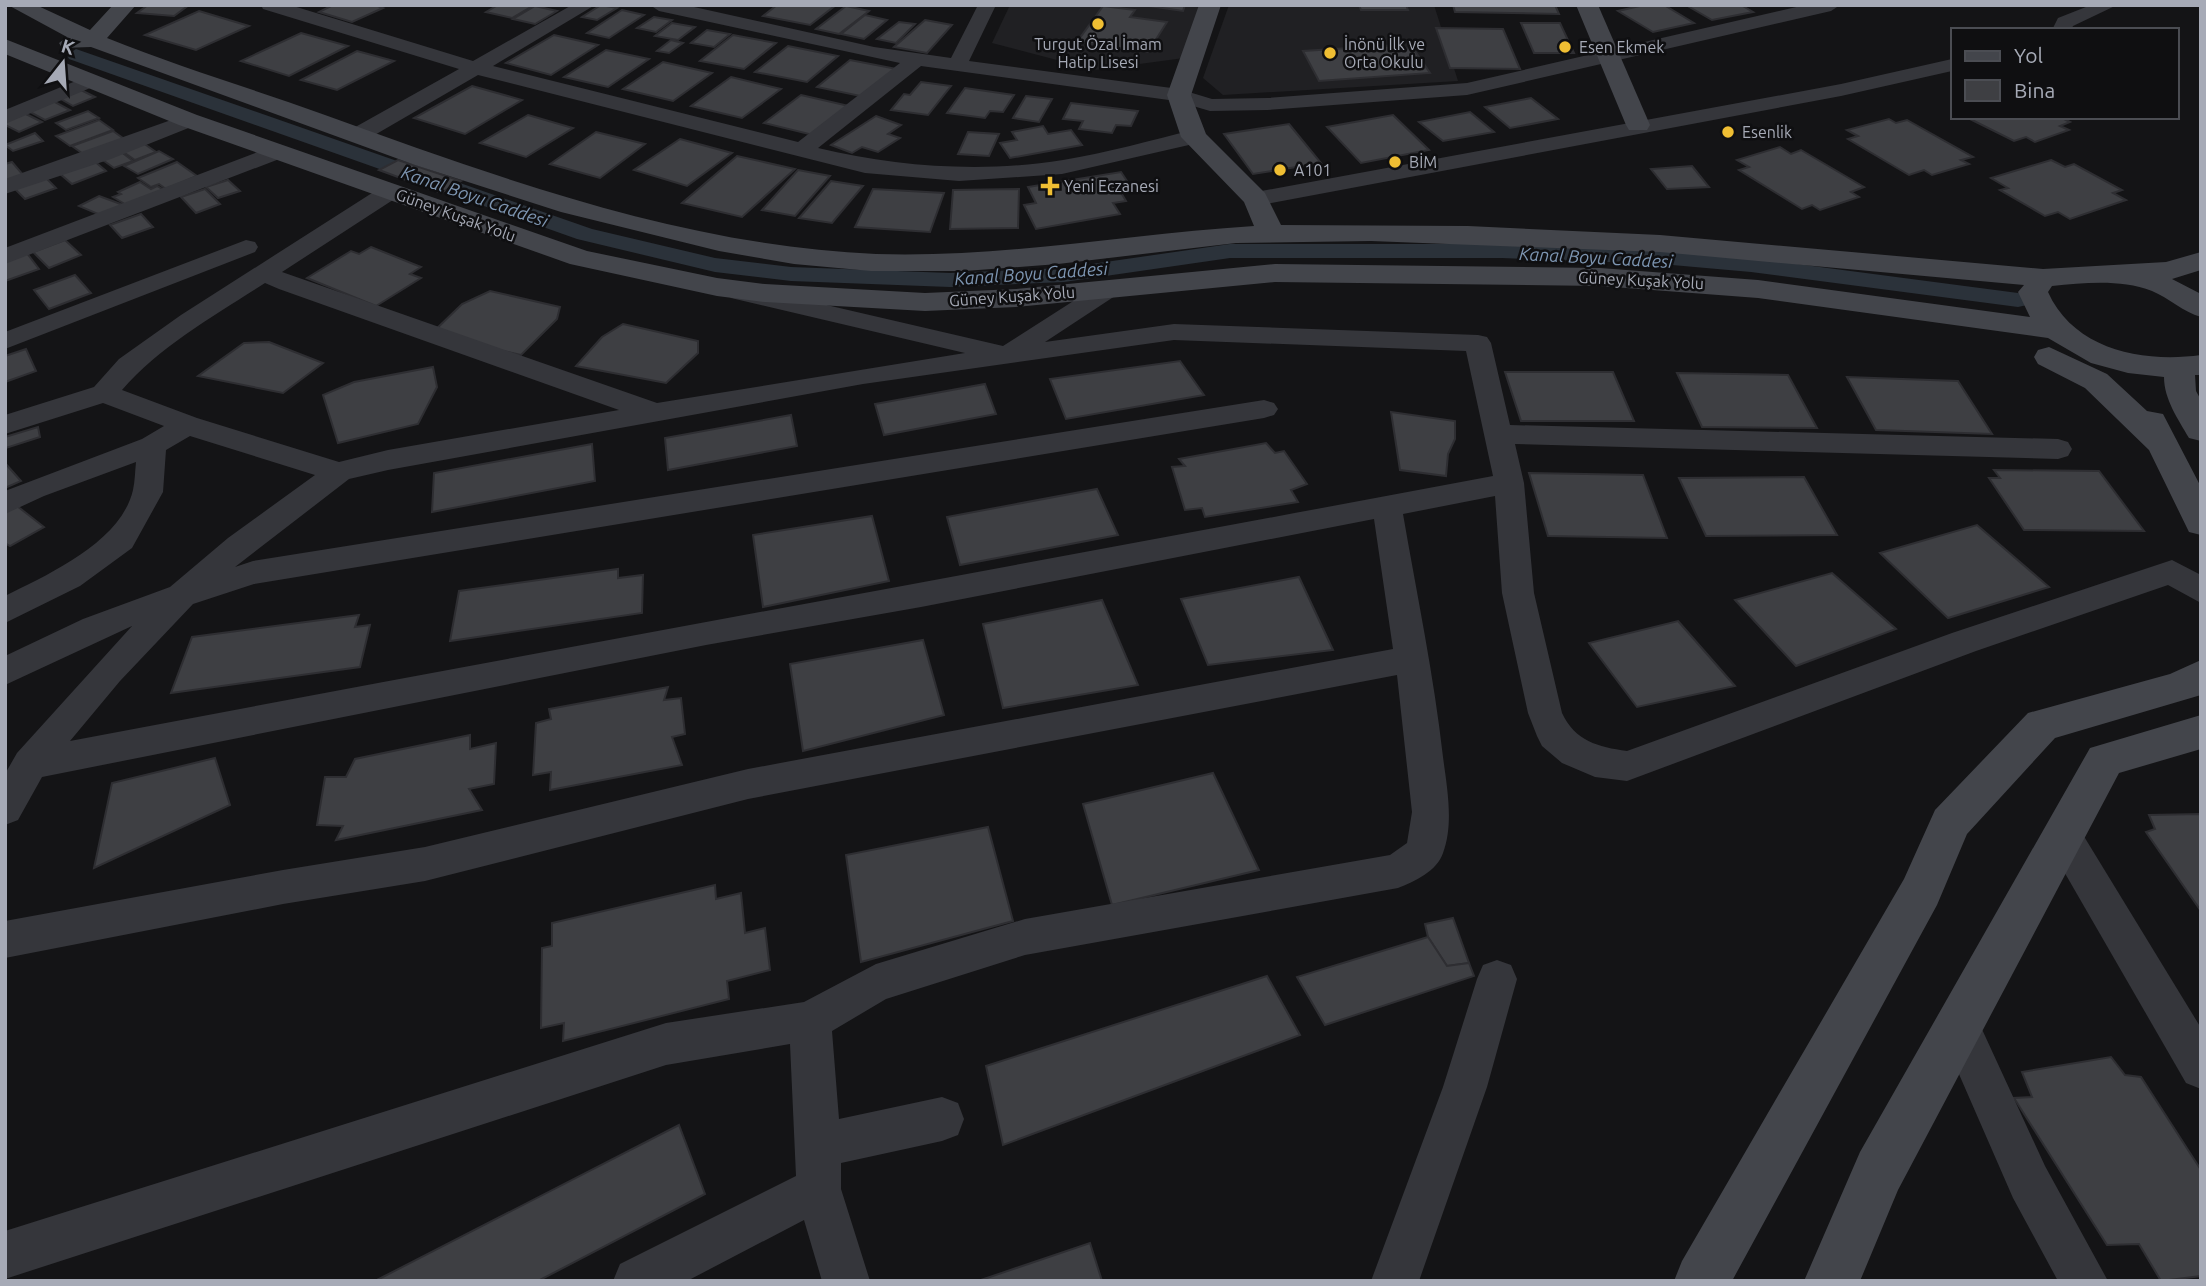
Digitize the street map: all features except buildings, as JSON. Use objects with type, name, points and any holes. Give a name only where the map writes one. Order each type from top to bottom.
[{"type":"main road","points":[[40,61],[44,53],[58,46],[93,40],[125,5]]},
{"type":"main road","points":[[1210,5],[1179,95],[1194,137],[1256,199],[1271,233]]},
{"type":"main road","points":[[1587,5],[1612,54],[1615,73],[1638,125]]},
{"type":"main road","name":"Güney Kuşak Yolu","points":[[16,10],[75,12],[93,40],[150,64],[623,223],[723,246],[871,262],[979,262],[1271,233],[1560,236],[1703,244],[2043,278],[2118,272]]},
{"type":"main road","points":[[5,44],[75,12]]},
{"type":"main road","name":"Güney Kuşak Yolu","points":[[5,44],[88,82],[188,120],[580,258],[717,287],[925,302],[1016,298],[1275,272],[1600,277],[1745,287],[2056,330]]},
{"type":"main road","points":[[2118,272],[2169,271],[2201,260]]},
{"type":"main road","points":[[2118,272],[2171,289],[2201,308]]},
{"type":"main road","points":[[2043,278],[2033,292],[2038,310],[2056,330],[2098,354],[2135,365],[2190,367],[2180,391],[2201,430]]},
{"type":"main road","points":[[1931,312],[2027,345],[2096,381],[2162,444]]},
{"type":"main road","points":[[2098,354],[2144,406],[2201,523]]},
{"type":"main road","points":[[1702,1281],[1921,891],[1950,823],[2042,725],[2182,687],[2201,675]]},
{"type":"main road","points":[[1832,1281],[1879,1171],[2105,760],[2201,732]]},
{"type":"street","points":[[270,5],[479,69],[865,166],[959,174],[1062,167],[1194,137]]},
{"type":"street","points":[[358,135],[479,69],[586,5]]},
{"type":"street","points":[[659,5],[874,53],[1179,95],[1210,105],[1267,104],[1467,89],[1831,5]]},
{"type":"street","points":[[957,65],[987,5]]},
{"type":"street","points":[[2062,28],[2065,22],[2108,5]]},
{"type":"street","points":[[803,149],[918,60]]},
{"type":"street","points":[[1256,199],[1638,125],[1841,90],[1951,65]]},
{"type":"street","points":[[5,117],[88,82]]},
{"type":"street","points":[[5,187],[103,154],[188,120]]},
{"type":"street","points":[[5,257],[279,151]]},
{"type":"street","points":[[5,425],[104,393],[129,365],[190,320],[391,191]]},
{"type":"street","points":[[5,341],[246,247]]},
{"type":"street","points":[[263,272],[301,289],[657,414]]},
{"type":"street","points":[[717,287],[1007,355],[1109,289]]},
{"type":"street","points":[[5,808],[30,764],[108,672],[182,595],[239,546],[339,472],[388,460],[863,376],[1174,332],[1478,343],[1509,483],[1518,593],[1545,713],[1555,736],[1575,754],[1595,762],[1627,766],[1964,642],[2172,572],[2201,591]]},
{"type":"street","points":[[104,393],[187,425],[339,472]]},
{"type":"street","points":[[5,672],[38,652],[182,595],[253,573],[1264,409]]},
{"type":"street","points":[[5,504],[33,489],[152,446],[187,425]]},
{"type":"street","points":[[1498,433],[2058,449]]},
{"type":"street","points":[[5,611],[69,578],[121,540],[148,492],[152,446]]},
{"type":"street","points":[[30,764],[706,632],[921,596],[1509,483]]},
{"type":"street","points":[[5,1255],[666,1044],[810,1021],[876,983],[1025,937],[1398,871],[1425,852],[1432,812],[1412,659],[1387,506]]},
{"type":"street","points":[[5,940],[283,887],[425,864],[748,784],[1412,659]]},
{"type":"street","points":[[2064,837],[2201,1068]]},
{"type":"street","points":[[1395,1281],[1465,1087],[1497,979]]},
{"type":"street","points":[[810,1021],[819,1168],[846,1281]]},
{"type":"street","points":[[1959,1026],[2029,1182],[2084,1281]]},
{"type":"street","points":[[637,1281],[819,1168],[942,1119]]},
{"type":"shaded area","name":"Turgut Özal İmam Hatip Lisesi","points":[[1010,5],[1202,5],[1184,58],[1095,70],[992,43]]},
{"type":"shaded area","name":"İnönü İlk ve Orta Okulu","points":[[1229,5],[1434,5],[1458,81],[1223,95],[1203,78]]},
{"type":"waterway","name":"Kanal Boyu Caddesi","points":[[76,55],[585,234],[715,265],[791,274],[950,280],[1064,275],[1230,251],[1502,251],[1661,257],[1751,265],[2018,300]]},
{"type":"place","name":"Turgut Özal İmam Hatip Lisesi","points":[[1098,24]]},
{"type":"place","name":"Esen Ekmek","points":[[1565,47]]},
{"type":"place","name":"İnönü İlk ve Orta Okulu","points":[[1330,53]]},
{"type":"place","name":"Esenlik","points":[[1728,132]]},
{"type":"place","name":"BİM","points":[[1395,162]]},
{"type":"place","name":"A101","points":[[1280,170]]},
{"type":"place","name":"Yeni Eczanesi","points":[[1050,186]]}]
